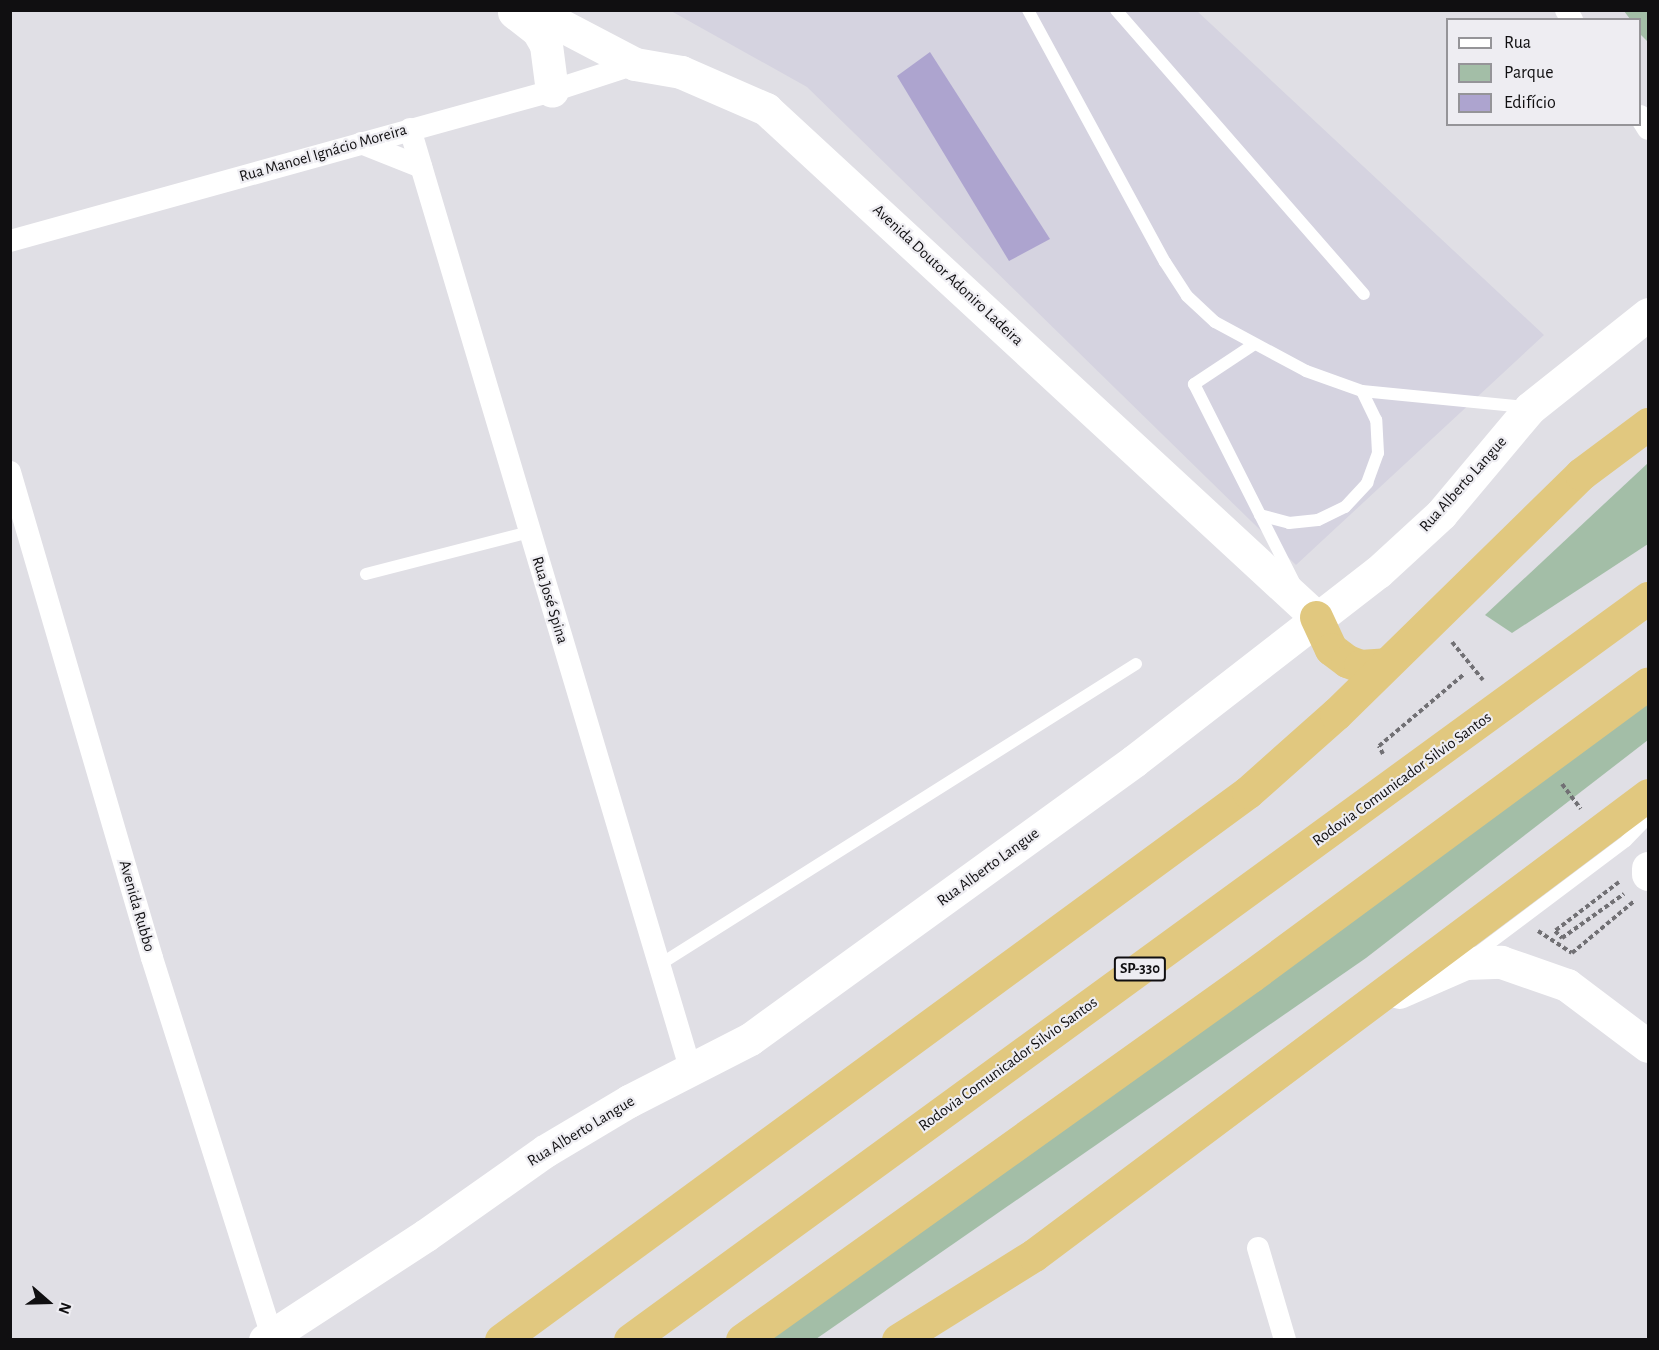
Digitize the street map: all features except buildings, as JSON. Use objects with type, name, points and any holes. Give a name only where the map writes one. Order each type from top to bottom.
[{"type":"highway","points":[[501,1340],[1248,792],[1386,664],[1581,474],[1648,424]]},
{"type":"highway","name":"Rodovia Comunicador Silvio Santos","points":[[630,1340],[1648,598]]},
{"type":"highway","points":[[1311,612],[1331,649],[1347,661],[1360,666],[1386,664]]},
{"type":"highway","points":[[742,1340],[1242,983],[1648,683]]},
{"type":"highway","points":[[898,1340],[1034,1255],[1648,795]]},
{"type":"street","points":[[513,10],[538,31],[546,45],[552,91]]},
{"type":"street","name":"Avenida Doutor Adoniro Ladeira","points":[[532,10],[635,64],[681,72],[766,109],[1311,612]]},
{"type":"street","name":"Rua Manoel Ignácio Moreira","points":[[10,241],[552,91],[635,64]]},
{"type":"street","name":"Rua José Spina","points":[[410,129],[691,1071]]},
{"type":"street","points":[[361,143],[421,167]]},
{"type":"street","name":"Rua Alberto Langue","points":[[268,1338],[545,1151],[630,1101],[750,1039],[1124,768],[1311,612],[1378,572],[1441,514],[1530,408],[1648,314]]},
{"type":"street","name":"Avenida Rubbo","points":[[10,472],[152,958],[268,1338]]},
{"type":"street","points":[[1340,1025],[1427,977],[1465,963],[1501,962],[1567,985],[1648,1046]]},
{"type":"street","points":[[1257,1248],[1286,1340]]},
{"type":"lane","points":[[1028,10],[1187,296],[1215,322],[1253,345],[1306,372],[1362,391],[1530,408]]},
{"type":"lane","points":[[1116,10],[1364,294]]},
{"type":"lane","points":[[1253,345],[1194,384],[1311,612]]},
{"type":"lane","points":[[1260,515],[1289,523],[1318,520],[1345,507],[1367,483],[1378,453],[1376,420],[1362,391]]},
{"type":"lane","points":[[366,574],[530,532]]},
{"type":"lane","points":[[659,965],[1136,664]]},
{"type":"lane","points":[[1465,963],[1520,919],[1626,841],[1648,818]]},
{"type":"path","points":[[1391,754],[1381,754],[1379,746],[1463,675]]},
{"type":"path","points":[[1473,686],[1482,678]]},
{"type":"path","points":[[1520,919],[1572,953],[1634,904],[1626,893],[1562,938],[1555,931],[1639,874]]},
{"type":"shaded area","points":[[671,11],[1197,11],[1544,335],[1296,565],[807,87]]},
{"type":"green space","points":[[1624,11],[1648,11],[1648,42],[1641,35],[1641,18],[1629,18]]},
{"type":"green space","points":[[1648,463],[1648,544],[1512,633],[1485,615]]},
{"type":"green space","points":[[1648,697],[1648,740],[1366,958],[816,1339],[766,1340]]}]
